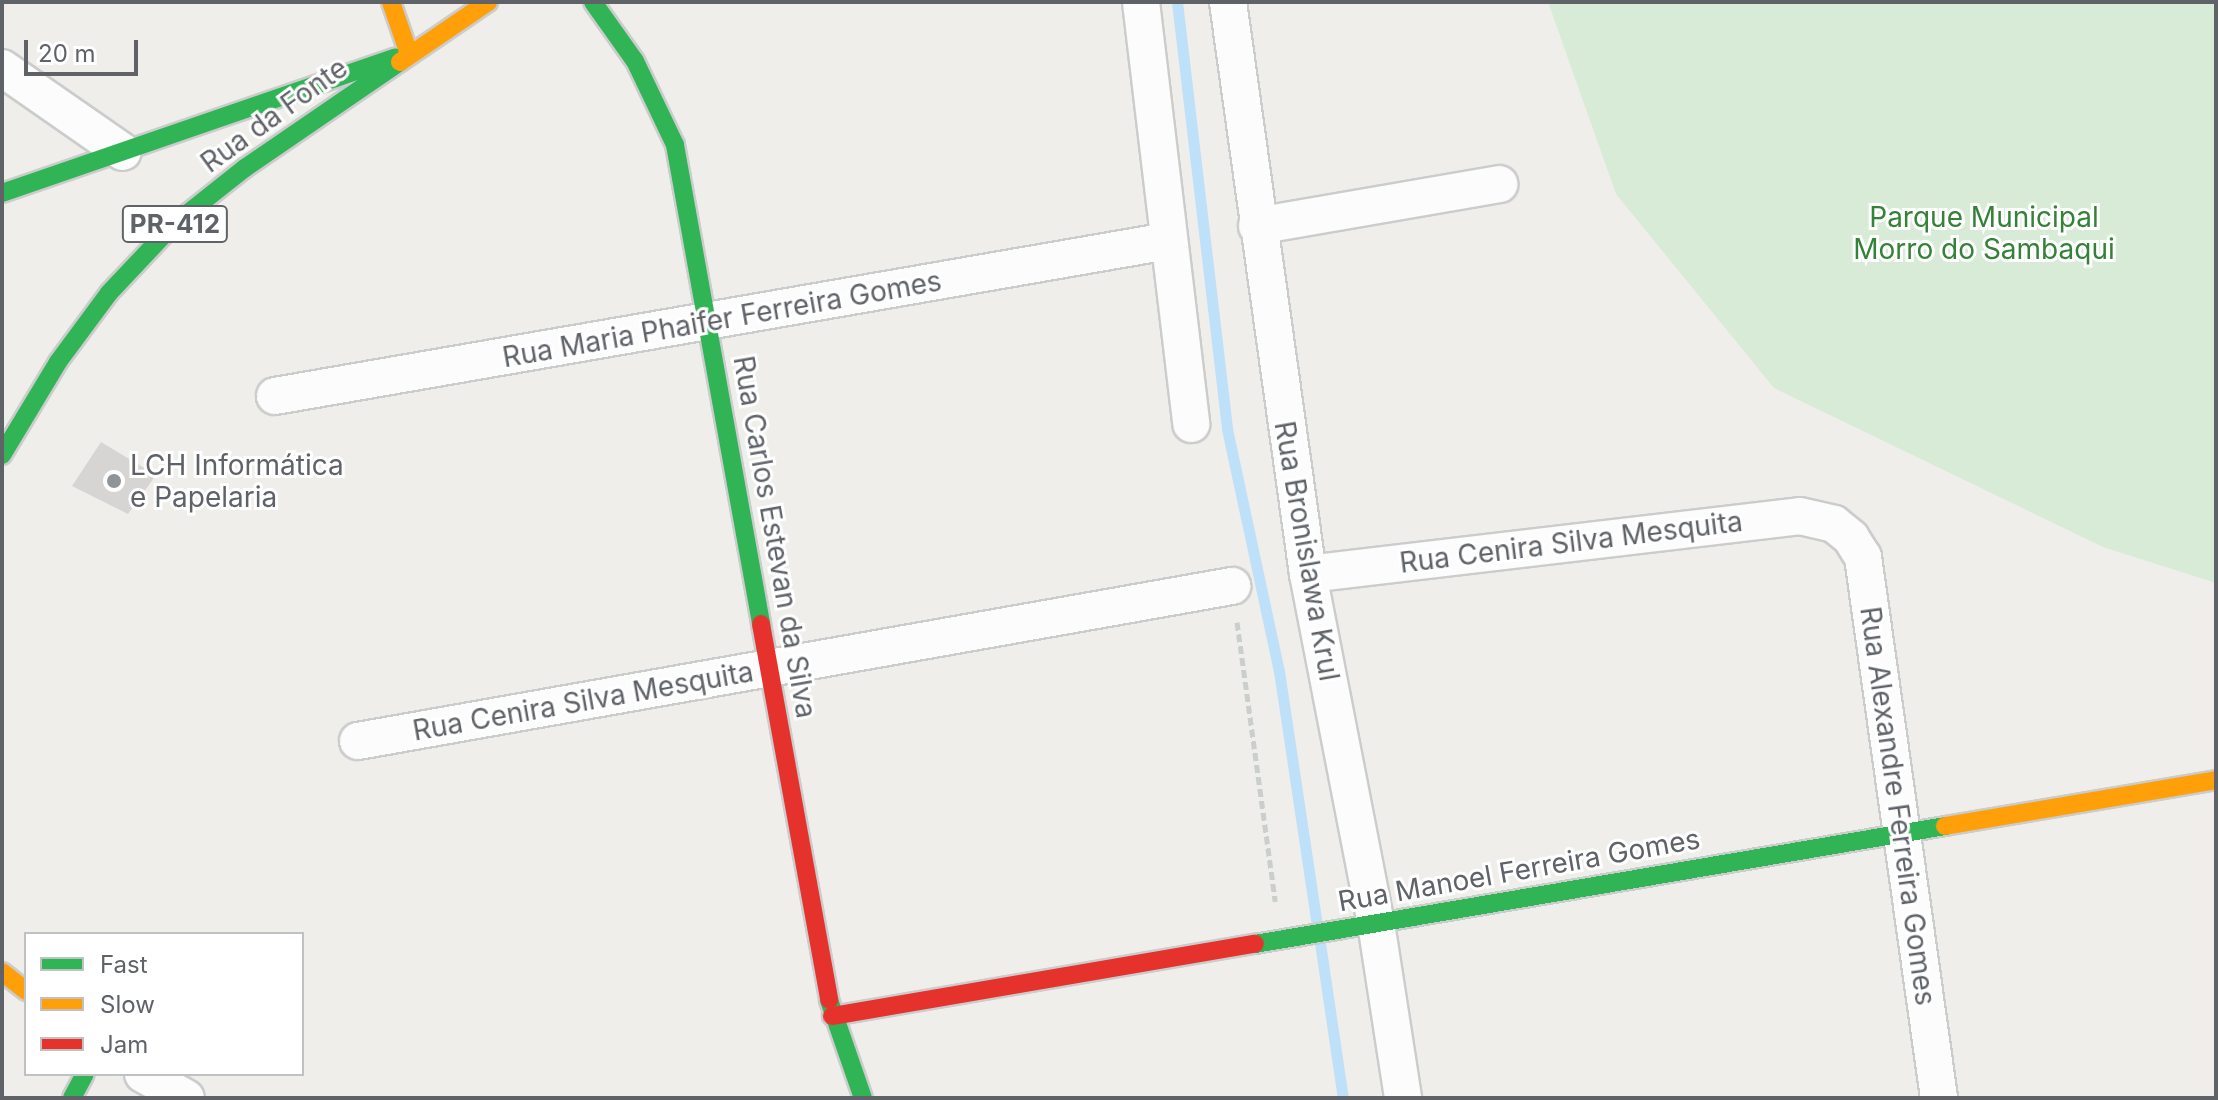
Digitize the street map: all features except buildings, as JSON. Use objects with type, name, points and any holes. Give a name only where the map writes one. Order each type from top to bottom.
[{"type":"street","points":[[2,193],[409,54],[391,2]]},
{"type":"street","name":"PR-412","points":[[409,54],[488,2]]},
{"type":"street","name":"Rua Carlos Estevan da Silva","points":[[593,2],[635,61],[675,145],[832,1016],[863,1098]]},
{"type":"street","points":[[1141,2],[1191,424]]},
{"type":"street","name":"Rua Bronislawa Krul","points":[[1228,2],[1257,226],[1361,925],[1403,1098]]},
{"type":"street","name":"Rua da Fonte","points":[[2,455],[58,362],[109,293],[173,225],[409,54]]},
{"type":"street","points":[[2,68],[123,152]]},
{"type":"street","points":[[1257,226],[1499,184]]},
{"type":"street","name":"Rua Maria Phaifer Ferreira Gomes","points":[[275,396],[1168,241]]},
{"type":"street","name":"Rua Cenira Silva Mesquita","points":[[1308,574],[1757,520],[1800,516],[1834,524]]},
{"type":"street","name":"Rua Alexandre Ferreira Gomes","points":[[1834,524],[1863,557],[1939,1098]]},
{"type":"street","name":"Rua Cenira Silva Mesquita","points":[[358,741],[1232,586]]},
{"type":"street","name":"Rua Manoel Ferreira Gomes","points":[[832,1016],[2216,780]]},
{"type":"street","points":[[2,972],[24,989]]},
{"type":"street","points":[[72,1098],[84,1076]]},
{"type":"street","points":[[147,1076],[186,1098]]},
{"type":"path","points":[[1232,586],[1280,939]]},
{"type":"green space","name":"Parque Municipal Morro do Sambaqui","points":[[1548,2],[2216,2],[2216,583],[2103,547],[1774,388],[1616,194]]},
{"type":"waterway","points":[[1177,2],[1227,429],[1279,671],[1317,926]]},
{"type":"waterway","points":[[1320,943],[1343,1098]]},
{"type":"traffic: fast","points":[[593,2],[635,61],[675,145],[761,624]]},
{"type":"traffic: fast","points":[[2,193],[395,58]]},
{"type":"traffic: fast","points":[[2,455],[58,362],[109,293],[173,225],[245,168],[400,62]]},
{"type":"traffic: fast","points":[[1255,944],[1945,826]]},
{"type":"traffic: fast","points":[[829,1000],[863,1098]]},
{"type":"traffic: fast","points":[[72,1098],[84,1076]]},
{"type":"traffic: slow","points":[[391,2],[409,54]]},
{"type":"traffic: slow","points":[[400,62],[488,2]]},
{"type":"traffic: slow","points":[[1945,826],[2216,780]]},
{"type":"traffic: slow","points":[[2,972],[24,989]]},
{"type":"traffic: jam","points":[[761,624],[829,1000]]},
{"type":"traffic: jam","points":[[832,1016],[1255,944]]},
{"type":"place","name":"LCH Informática e Papelaria","points":[[114,481]]}]
